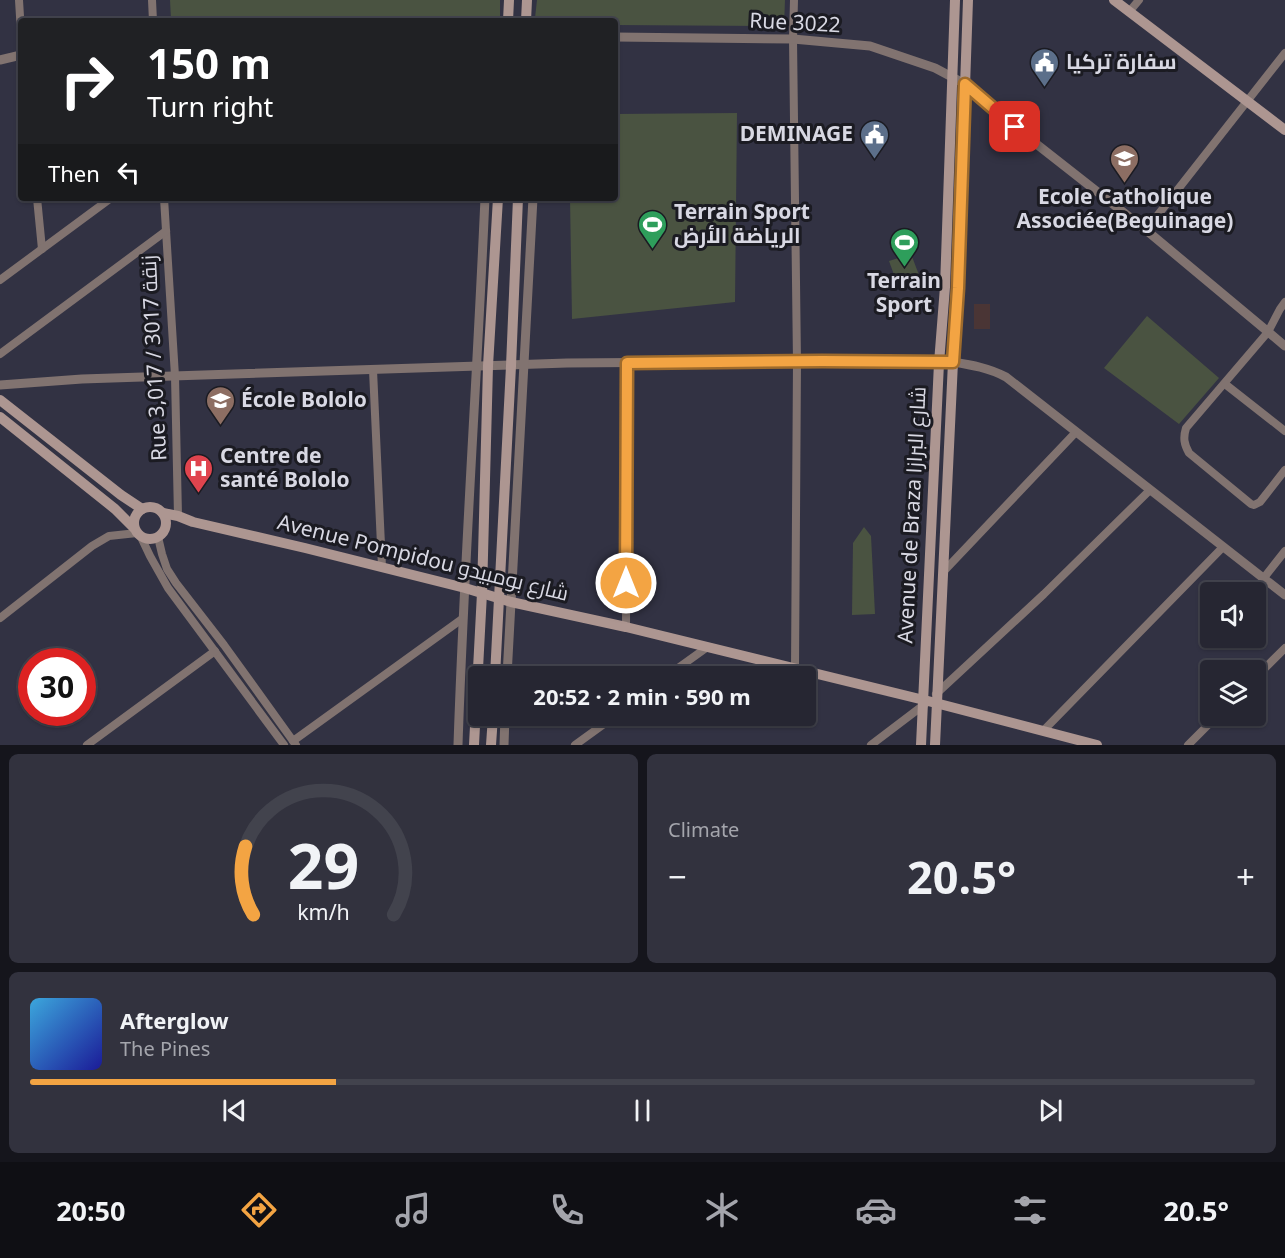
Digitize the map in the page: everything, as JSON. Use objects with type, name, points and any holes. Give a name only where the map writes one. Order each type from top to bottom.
[{"type":"main road","points":[[508,18],[509,0]]},
{"type":"main road","points":[[526,18],[527,0]]},
{"type":"main road","name":"Avenue de Braza شارع البرازا","points":[[935,745],[930,701],[939,363],[945,287],[955,0]]},
{"type":"main road","name":"Avenue de Braza شارع البرازا","points":[[921,745],[930,701],[944,571],[958,288],[968,0]]},
{"type":"main road","points":[[1114,0],[1285,130]]},
{"type":"main road","points":[[474,745],[482,593],[483,366],[498,201]]},
{"type":"main road","points":[[496,666],[518,201]]},
{"type":"main road","points":[[0,400],[142,509]]},
{"type":"main road","points":[[0,417],[115,509],[147,539],[193,522]]},
{"type":"main road","points":[[137,532],[135,517],[142,509],[153,507],[163,513],[166,523],[162,533]]},
{"type":"main road","name":"Avenue Pompidou شارع بومبيدو","points":[[163,513],[465,588],[511,602],[626,627],[782,666]]},
{"type":"main road","name":"Avenue Pompidou شارع بومبيدو","points":[[816,674],[930,701],[1043,731],[1073,742],[1097,745]]},
{"type":"main road","points":[[491,745],[492,726]]},
{"type":"street","points":[[19,0],[20,18]]},
{"type":"street","points":[[152,0],[153,18]]},
{"type":"street","points":[[794,0],[797,362],[795,666]]},
{"type":"street","points":[[1129,12],[1139,0]]},
{"type":"street","name":"Rue 3022","points":[[618,37],[793,39],[870,46],[935,68],[965,84],[1285,346]]},
{"type":"street","points":[[1146,230],[1285,53]]},
{"type":"street","points":[[0,60],[18,56]]},
{"type":"street","points":[[37,201],[42,249]]},
{"type":"street","points":[[0,280],[107,201]]},
{"type":"street","name":"Rue 3,017 / زنقة 3017","points":[[164,201],[175,376],[178,516]]},
{"type":"street","points":[[458,745],[462,619],[483,366],[485,201]]},
{"type":"street","points":[[508,666],[532,201]]},
{"type":"street","points":[[0,354],[166,231]]},
{"type":"street","points":[[1285,302],[1268,332],[1186,429],[1184,437],[1184,444],[1189,453],[1254,505],[1260,502],[1285,470]]},
{"type":"street","points":[[0,385],[82,379],[525,364],[953,362],[972,365],[1006,377],[1285,595]]},
{"type":"street","points":[[626,627],[627,363]]},
{"type":"street","points":[[373,370],[382,567]]},
{"type":"street","points":[[1225,384],[1285,431]]},
{"type":"street","points":[[944,571],[1076,432]]},
{"type":"street","points":[[871,745],[930,701],[1150,490]]},
{"type":"street","points":[[1,614],[92,546],[109,536],[137,532],[168,588],[284,745]]},
{"type":"street","points":[[162,533],[162,554],[167,569],[295,743],[462,619]]},
{"type":"street","points":[[1043,731],[1223,548]]},
{"type":"street","points":[[1263,579],[1285,551]]},
{"type":"street","points":[[681,666],[706,648]]},
{"type":"street","points":[[1266,667],[1285,648]]},
{"type":"street","points":[[87,745],[215,651]]},
{"type":"street","points":[[504,745],[505,726]]},
{"type":"street","points":[[575,745],[601,726]]},
{"type":"street","points":[[1188,745],[1207,726]]},
{"type":"shaded area","points":[[974,304],[990,304],[990,329],[974,329]]},
{"type":"green space","points":[[170,0],[500,0],[500,18],[171,18]]},
{"type":"green space","points":[[537,0],[785,0],[784,26],[618,25],[618,18],[535,18]]},
{"type":"green space","name":"Terrain Sport الرياضة الأرض","points":[[737,113],[735,302],[572,319],[570,201],[618,201],[618,114]]},
{"type":"green space","name":"Terrain Sport","points":[[911,254],[919,275],[897,283],[889,261]]},
{"type":"green space","points":[[1147,316],[1219,378],[1179,424],[1104,368]]},
{"type":"green space","points":[[864,527],[871,536],[875,614],[852,615],[853,543]]},
{"type":"place","name":"سفارة تركيا","points":[[1045,88]]},
{"type":"place","name":"DEMINAGE","points":[[874,160]]},
{"type":"place","name":"Ecole Catholique Associée(Beguinage)","points":[[1125,184]]},
{"type":"place","name":"Terrain Sport الرياضة الأرض","points":[[653,250]]},
{"type":"place","name":"Terrain Sport","points":[[904,268]]},
{"type":"place","name":"École Bololo","points":[[220,426]]},
{"type":"place","name":"Centre de santé Bololo","points":[[199,494]]},
{"type":"route","points":[[626,583],[627,363],[953,362],[958,288],[965,84],[1015,127]]}]
